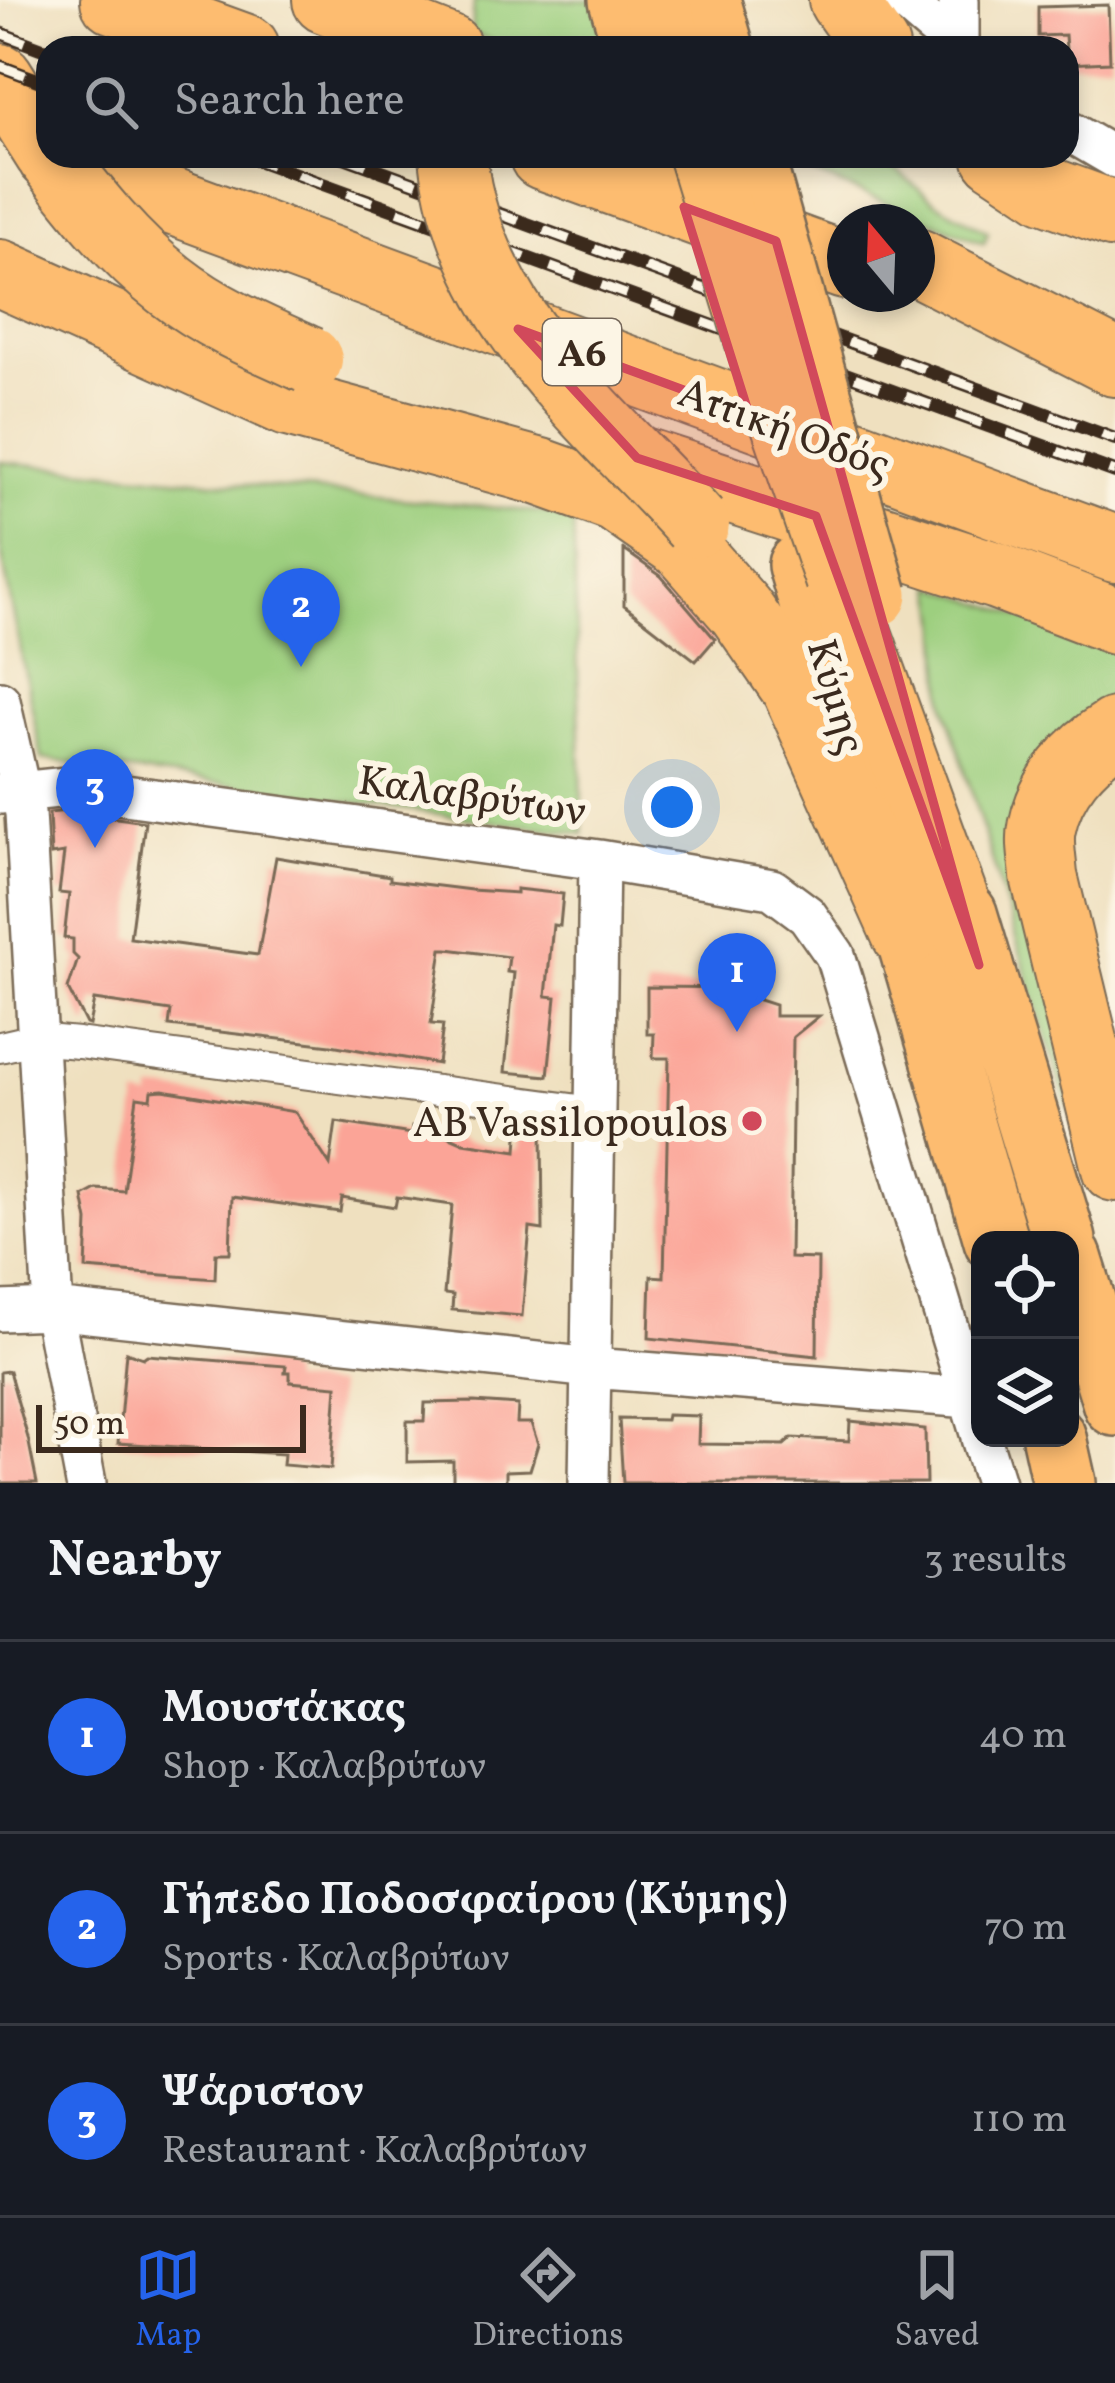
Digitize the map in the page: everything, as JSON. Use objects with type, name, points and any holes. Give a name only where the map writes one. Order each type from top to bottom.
[{"type":"highway","points":[[114,0],[213,36]]},
{"type":"highway","points":[[326,0],[418,36]]},
{"type":"highway","points":[[449,36],[451,0]]},
{"type":"highway","points":[[842,0],[868,36]]},
{"type":"highway","points":[[0,77],[36,134]]},
{"type":"highway","name":"Αττική Οδός","points":[[0,138],[36,150]]},
{"type":"highway","points":[[60,168],[113,233],[171,286],[238,328],[309,360],[698,476],[997,576],[1115,621]]},
{"type":"highway","name":"Αττική Οδός","points":[[84,168],[1115,549]]},
{"type":"highway","points":[[455,168],[468,235],[513,322],[538,355],[696,524],[755,603],[905,934]]},
{"type":"highway","points":[[576,168],[827,259]]},
{"type":"highway","points":[[706,168],[838,580],[979,965]]},
{"type":"highway","points":[[719,168],[827,217]]},
{"type":"highway","points":[[1013,168],[1047,190],[1115,215]]},
{"type":"highway","points":[[935,271],[1115,364]]},
{"type":"highway","points":[[0,273],[288,403],[541,472],[616,499],[686,548],[741,611],[798,693]]},
{"type":"highway","points":[[935,299],[1115,364]]},
{"type":"highway","points":[[1115,731],[1089,746],[1059,785],[1042,829],[1044,876],[1115,1168]]},
{"type":"main road","name":"Κύμης","points":[[673,168],[838,580]]},
{"type":"main road","name":"Κύμης","points":[[754,168],[905,934],[993,1231]]},
{"type":"main road","points":[[979,965],[1061,1231]]},
{"type":"main road","points":[[1079,1287],[1115,1404]]},
{"type":"main road","points":[[1056,1447],[1064,1483]]},
{"type":"street","points":[[903,0],[945,36]]},
{"type":"street","points":[[959,0],[959,36]]},
{"type":"street","points":[[1079,137],[1115,158]]},
{"type":"street","points":[[0,701],[10,792],[25,813],[18,1043],[53,1309],[86,1483]]},
{"type":"street","name":"Καλαβρύτων","points":[[10,792],[67,787],[599,860],[772,890],[807,916],[836,955],[971,1403]]},
{"type":"street","points":[[590,1483],[599,860]]},
{"type":"street","points":[[18,1043],[594,1112]]},
{"type":"street","points":[[0,1311],[53,1309],[592,1368],[971,1422]]},
{"type":"street","name":"Καλαβρύτων","points":[[984,1447],[995,1483]]},
{"type":"highlighted area","points":[[684,207],[776,241],[979,965],[816,516],[637,458],[518,329],[749,414]]},
{"type":"green space","points":[[474,0],[633,0],[714,36],[479,36],[472,33]]},
{"type":"green space","points":[[800,168],[894,168],[935,202],[988,232],[984,243],[935,223],[935,204],[889,204]]},
{"type":"green space","points":[[0,462],[573,515],[583,834],[42,759],[0,546]]},
{"type":"green space","points":[[933,586],[1115,648],[1115,702],[1043,776],[1076,1136],[947,711]]},
{"type":"building","points":[[1108,5],[1110,62],[1079,63],[1079,36],[1038,36],[1038,7]]},
{"type":"building","points":[[624,550],[661,576],[715,639],[696,661],[624,605]]},
{"type":"building","points":[[67,811],[145,822],[130,938],[258,955],[276,857],[390,876],[390,880],[563,894],[560,926],[553,925],[546,996],[556,997],[548,1076],[505,1072],[514,973],[507,972],[509,957],[448,949],[442,949],[431,1024],[443,1025],[438,1064],[331,1045],[169,1026],[171,1011],[94,1000],[86,1024],[68,989],[78,959],[73,954],[73,939],[64,938],[69,894],[59,893],[64,853],[51,855],[49,813]]},
{"type":"building","points":[[647,987],[760,988],[759,1000],[775,1005],[775,1016],[819,1016],[793,1037],[790,1258],[818,1259],[817,1356],[649,1338],[651,1276],[664,1277],[669,1058],[653,1058],[654,1034],[647,1034]]},
{"type":"building","points":[[152,1091],[295,1112],[330,1165],[336,1122],[411,1134],[412,1127],[434,1130],[464,1143],[517,1151],[519,1122],[542,1125],[543,1230],[530,1228],[522,1316],[452,1310],[453,1295],[444,1294],[452,1205],[397,1197],[395,1207],[342,1198],[340,1212],[232,1197],[230,1253],[216,1253],[215,1279],[86,1269],[88,1221],[83,1196],[96,1189],[124,1191],[137,1097],[151,1099]]},
{"type":"building","points":[[126,1352],[143,1358],[286,1366],[290,1382],[337,1386],[331,1469],[283,1465],[284,1454],[118,1443]]},
{"type":"building","points":[[9,1371],[37,1483],[0,1483],[0,1372]]},
{"type":"building","points":[[425,1403],[518,1405],[517,1423],[531,1423],[538,1444],[530,1470],[506,1471],[506,1483],[453,1483],[453,1461],[407,1462],[407,1421],[424,1421]]},
{"type":"building","points":[[667,1415],[699,1416],[698,1444],[784,1445],[792,1438],[849,1441],[850,1421],[925,1429],[926,1483],[623,1483],[619,1419],[666,1420]]},
{"type":"railway","points":[[0,33],[36,46]]},
{"type":"railway","points":[[0,66],[36,80]]},
{"type":"railway","points":[[279,168],[1115,472]]},
{"type":"railway","points":[[374,168],[1115,439]]},
{"type":"place","name":"Γήπεδο Ποδοσφαίρου (Κύμης)","points":[[301,667]]},
{"type":"place","name":"Ψάριστον","points":[[95,848]]},
{"type":"place","name":"Μουστάκας","points":[[737,1032]]},
{"type":"place","name":"AB Vassilopoulos","points":[[752,1121]]}]
